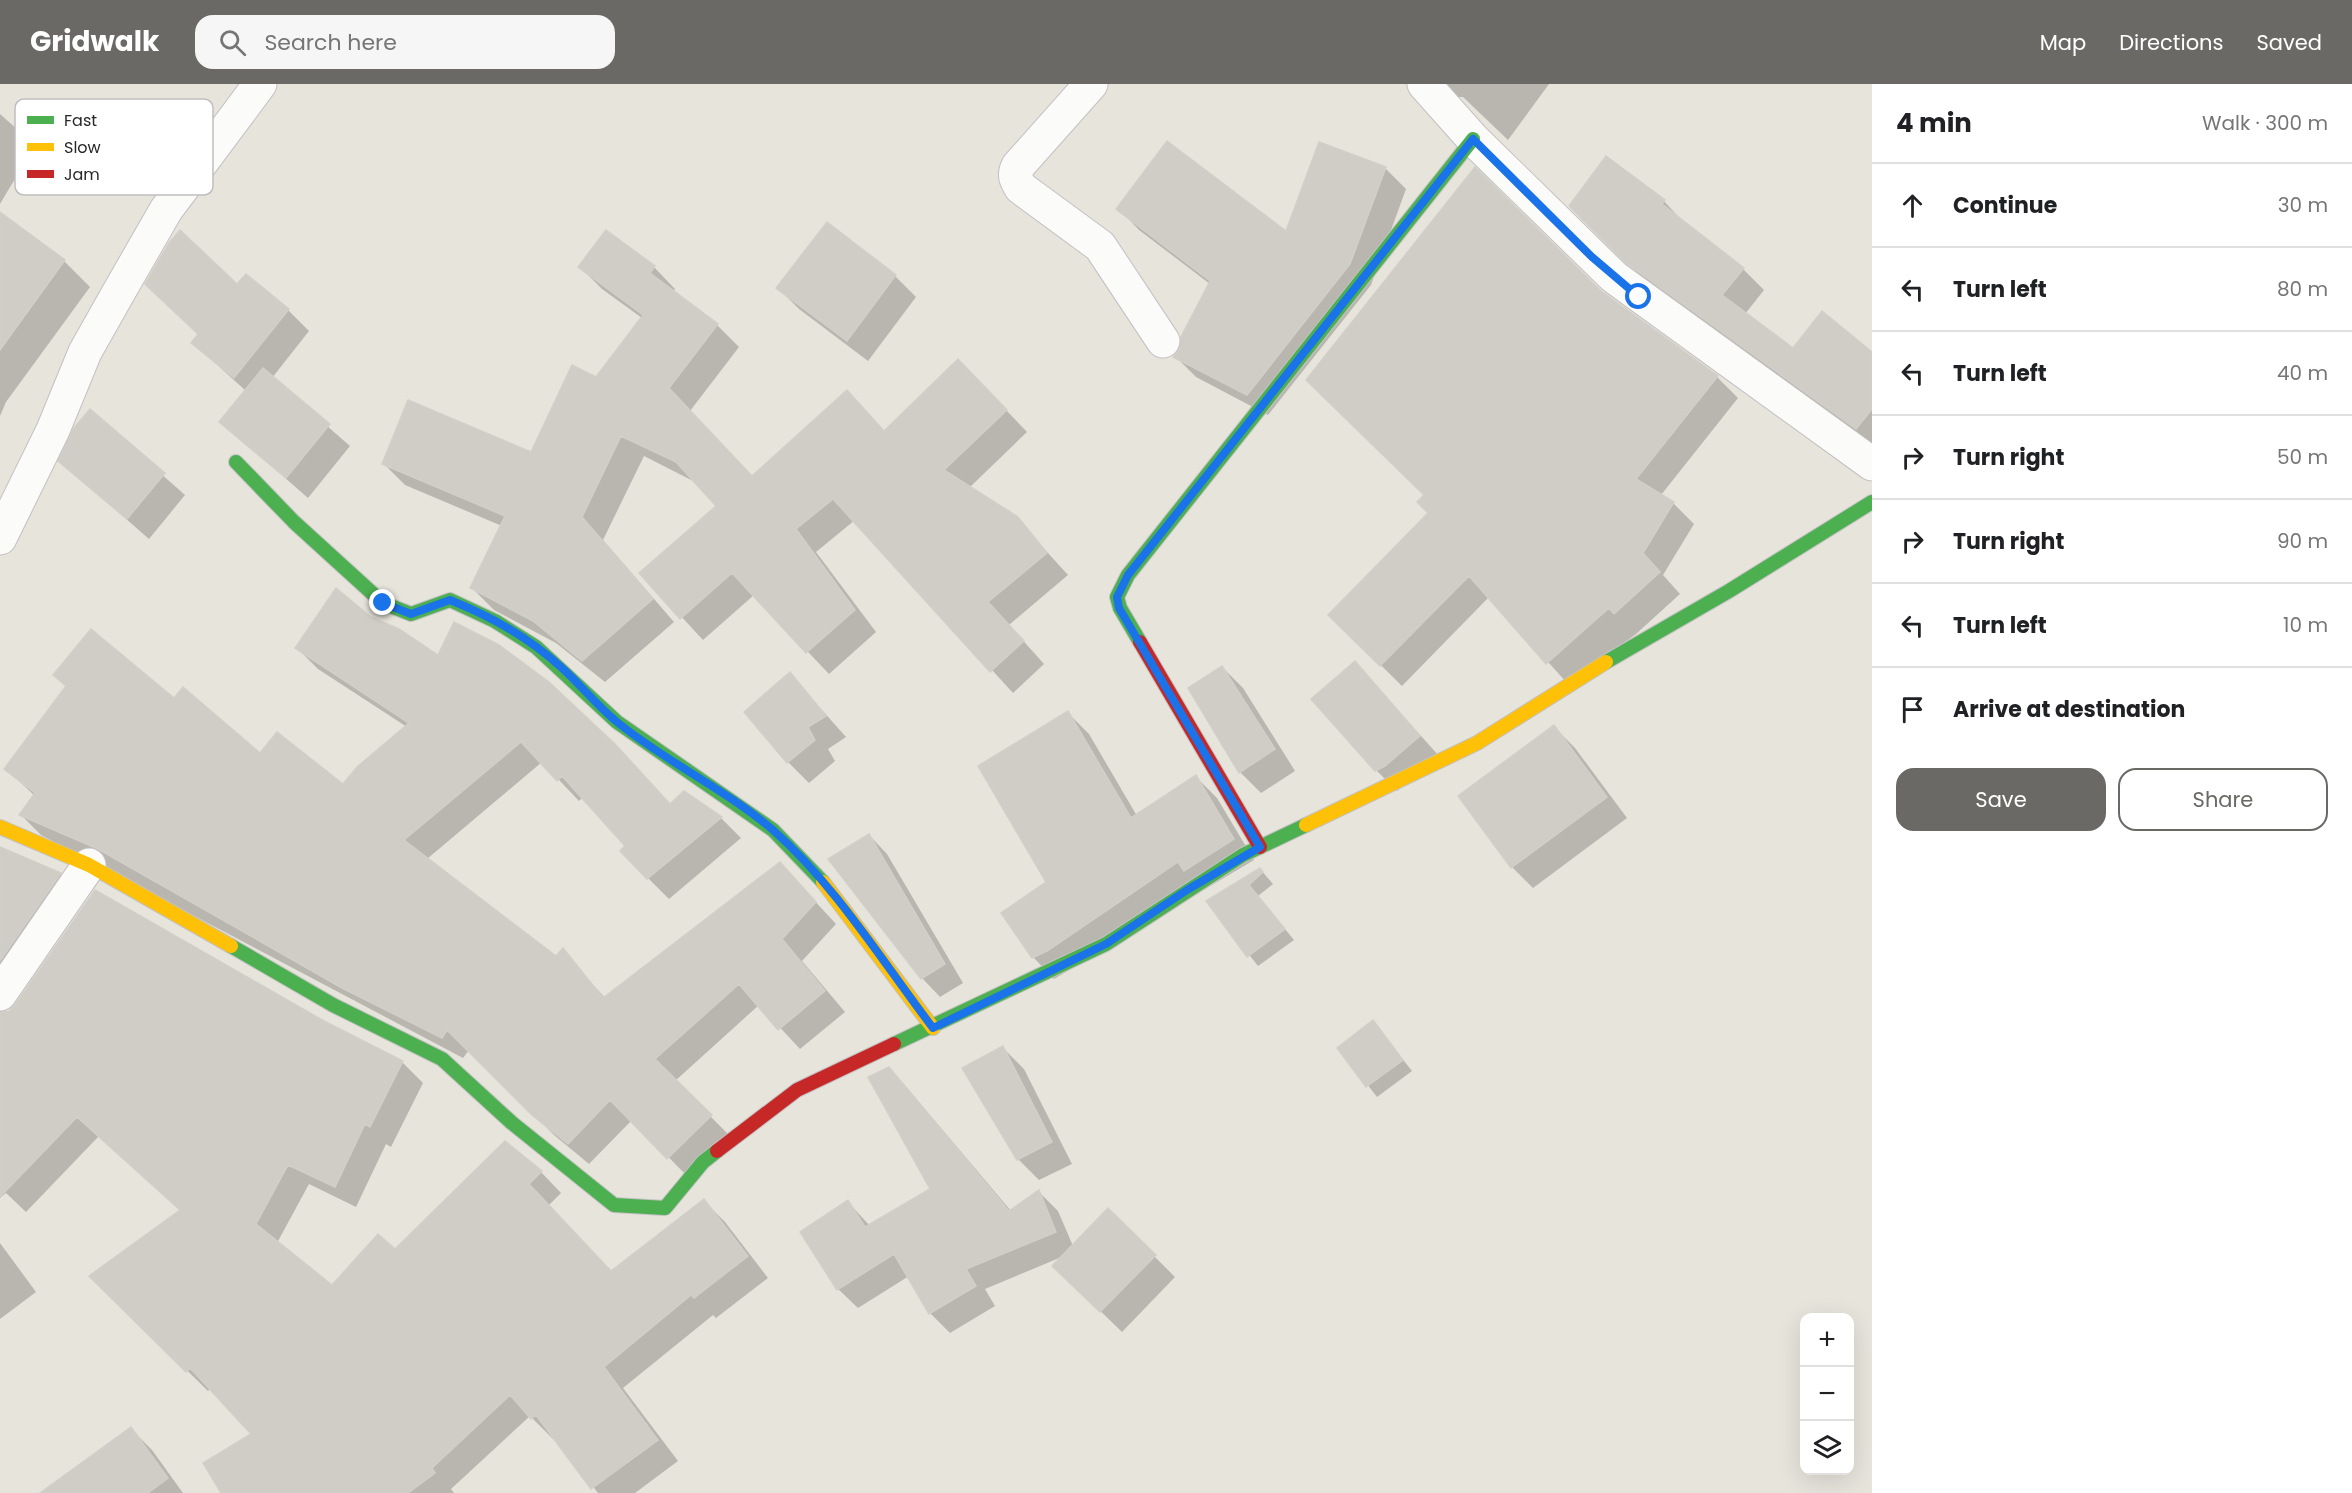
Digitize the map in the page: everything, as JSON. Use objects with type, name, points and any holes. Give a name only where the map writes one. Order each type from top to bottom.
[{"type":"street","points":[[213,148],[261,84]]},
{"type":"street","points":[[1091,84],[1018,166],[1015,172],[1016,180],[1021,188],[1100,246],[1163,341]]},
{"type":"street","points":[[1424,84],[1473,139],[1592,257],[1630,290],[1872,464]]},
{"type":"street","points":[[1260,847],[1119,608],[1117,597],[1128,575],[1473,139]]},
{"type":"street","points":[[0,538],[53,430],[85,352],[166,210],[177,195]]},
{"type":"street","points":[[236,462],[294,522],[383,603],[411,614],[450,600],[489,616],[529,640],[563,668],[609,715],[648,747],[739,804],[773,831],[817,874],[933,1028]]},
{"type":"street","points":[[0,827],[89,865],[333,1005],[442,1059],[512,1124],[614,1205],[665,1208],[703,1162],[797,1090],[933,1028],[1106,944],[1197,884],[1260,847],[1477,743],[1622,652],[1730,591],[1872,502]]},
{"type":"street","points":[[0,994],[89,865]]},
{"type":"building","points":[[1167,141],[1286,231],[1319,142],[1386,167],[1350,264],[1247,395],[1173,357],[1179,350],[1181,337],[1210,281],[1116,209]]},
{"type":"building","points":[[1606,156],[1665,200],[1662,204],[1744,268],[1722,295],[1793,348],[1822,311],[1872,352],[1872,409],[1856,429],[1626,263],[1569,206]]},
{"type":"building","points":[[1475,167],[1601,291],[1718,376],[1636,479],[1674,502],[1643,553],[1660,572],[1614,614],[1609,608],[1546,664],[1469,576],[1380,666],[1328,615],[1428,513],[1417,502],[1424,495],[1306,380]]},
{"type":"building","points":[[0,212],[65,260],[0,350]]},
{"type":"building","points":[[827,222],[896,275],[847,341],[776,288]]},
{"type":"building","points":[[180,230],[237,284],[246,274],[289,309],[234,378],[191,343],[198,334],[145,284],[169,243]]},
{"type":"building","points":[[606,230],[655,266],[650,273],[718,324],[669,388],[752,476],[847,390],[884,431],[958,359],[1007,410],[944,470],[1018,517],[1047,553],[988,602],[1024,641],[990,672],[833,499],[796,529],[855,610],[806,653],[732,573],[680,619],[639,573],[716,506],[676,462],[621,436],[582,517],[653,599],[582,661],[533,621],[470,588],[505,516],[382,464],[408,400],[531,452],[572,365],[596,377],[643,315],[578,267]]},
{"type":"building","points":[[263,368],[330,424],[286,478],[219,422]]},
{"type":"building","points":[[90,409],[165,473],[127,519],[58,461],[74,428]]},
{"type":"building","points":[[336,588],[371,617],[399,629],[438,655],[454,622],[499,645],[549,682],[615,744],[670,804],[684,791],[722,817],[647,879],[620,851],[625,846],[562,776],[557,781],[521,742],[404,840],[556,956],[563,948],[603,998],[780,862],[816,902],[782,939],[825,991],[778,1030],[739,984],[655,1059],[712,1115],[667,1159],[610,1100],[568,1144],[532,1115],[447,1030],[442,1038],[342,988],[98,849],[19,815],[35,793],[4,769],[66,686],[53,675],[91,629],[174,698],[183,687],[260,753],[277,732],[343,784],[357,767],[409,723],[295,648]]},
{"type":"building","points":[[1355,661],[1420,736],[1385,766],[1375,771],[1311,699]]},
{"type":"building","points":[[1222,666],[1275,749],[1239,773],[1188,688]]},
{"type":"building","points":[[790,672],[826,716],[808,727],[815,740],[787,763],[744,712]]},
{"type":"building","points":[[1068,711],[1131,818],[1196,775],[1234,839],[1184,871],[1178,862],[1047,951],[1032,958],[1001,913],[1046,882],[978,766]]},
{"type":"building","points":[[1554,725],[1607,797],[1511,868],[1458,796]]},
{"type":"building","points":[[869,834],[945,964],[921,979],[828,859]]},
{"type":"building","points":[[0,847],[61,873],[0,961]]},
{"type":"building","points":[[1260,868],[1263,872],[1249,885],[1285,929],[1247,957],[1206,901]]},
{"type":"building","points":[[95,890],[324,1021],[403,1061],[370,1127],[365,1124],[335,1187],[288,1165],[256,1224],[332,1285],[378,1234],[395,1249],[505,1141],[542,1171],[529,1184],[611,1271],[704,1199],[748,1256],[694,1298],[691,1295],[604,1367],[658,1440],[591,1489],[536,1415],[531,1419],[510,1395],[432,1468],[435,1473],[408,1493],[221,1493],[203,1463],[251,1434],[190,1368],[186,1372],[89,1276],[180,1210],[77,1117],[0,1197],[0,1012],[9,1011],[15,1005]]},
{"type":"building","points":[[1373,1020],[1403,1060],[1366,1087],[1337,1048]]},
{"type":"building","points":[[1003,1046],[1052,1142],[1017,1160],[962,1068]]},
{"type":"building","points":[[889,1067],[1009,1211],[1039,1190],[1056,1232],[966,1269],[976,1286],[929,1314],[894,1254],[837,1290],[800,1232],[848,1200],[865,1227],[930,1189],[868,1077]]},
{"type":"building","points":[[1108,1208],[1156,1255],[1100,1312],[1052,1266]]},
{"type":"building","points":[[131,1427],[168,1478],[148,1493],[40,1493]]},
{"type":"traffic: fast","points":[[1140,642],[1120,608],[1117,597],[1128,575],[1473,139]]},
{"type":"traffic: fast","points":[[236,462],[294,522],[383,603],[411,614],[450,600],[495,621],[536,647],[617,722],[773,830],[823,882]]},
{"type":"traffic: fast","points":[[1606,662],[1729,591],[1872,502]]},
{"type":"traffic: fast","points":[[894,1044],[1106,944],[1243,855],[1306,825]]},
{"type":"traffic: fast","points":[[231,946],[333,1005],[442,1059],[512,1123],[614,1205],[665,1208],[703,1162],[717,1151]]},
{"type":"traffic: slow","points":[[1306,825],[1477,743],[1606,662]]},
{"type":"traffic: slow","points":[[0,827],[89,865],[231,946]]},
{"type":"traffic: slow","points":[[823,882],[933,1028]]},
{"type":"traffic: jam","points":[[1140,642],[1260,847]]},
{"type":"traffic: jam","points":[[717,1151],[797,1090],[894,1044]]},
{"type":"route","points":[[383,603],[411,614],[450,600],[489,616],[529,640],[563,668],[609,715],[648,747],[739,804],[773,831],[817,874],[933,1028],[1106,944],[1187,890],[1260,847],[1119,608],[1117,597],[1128,575],[1473,139],[1592,257],[1639,297]]}]
